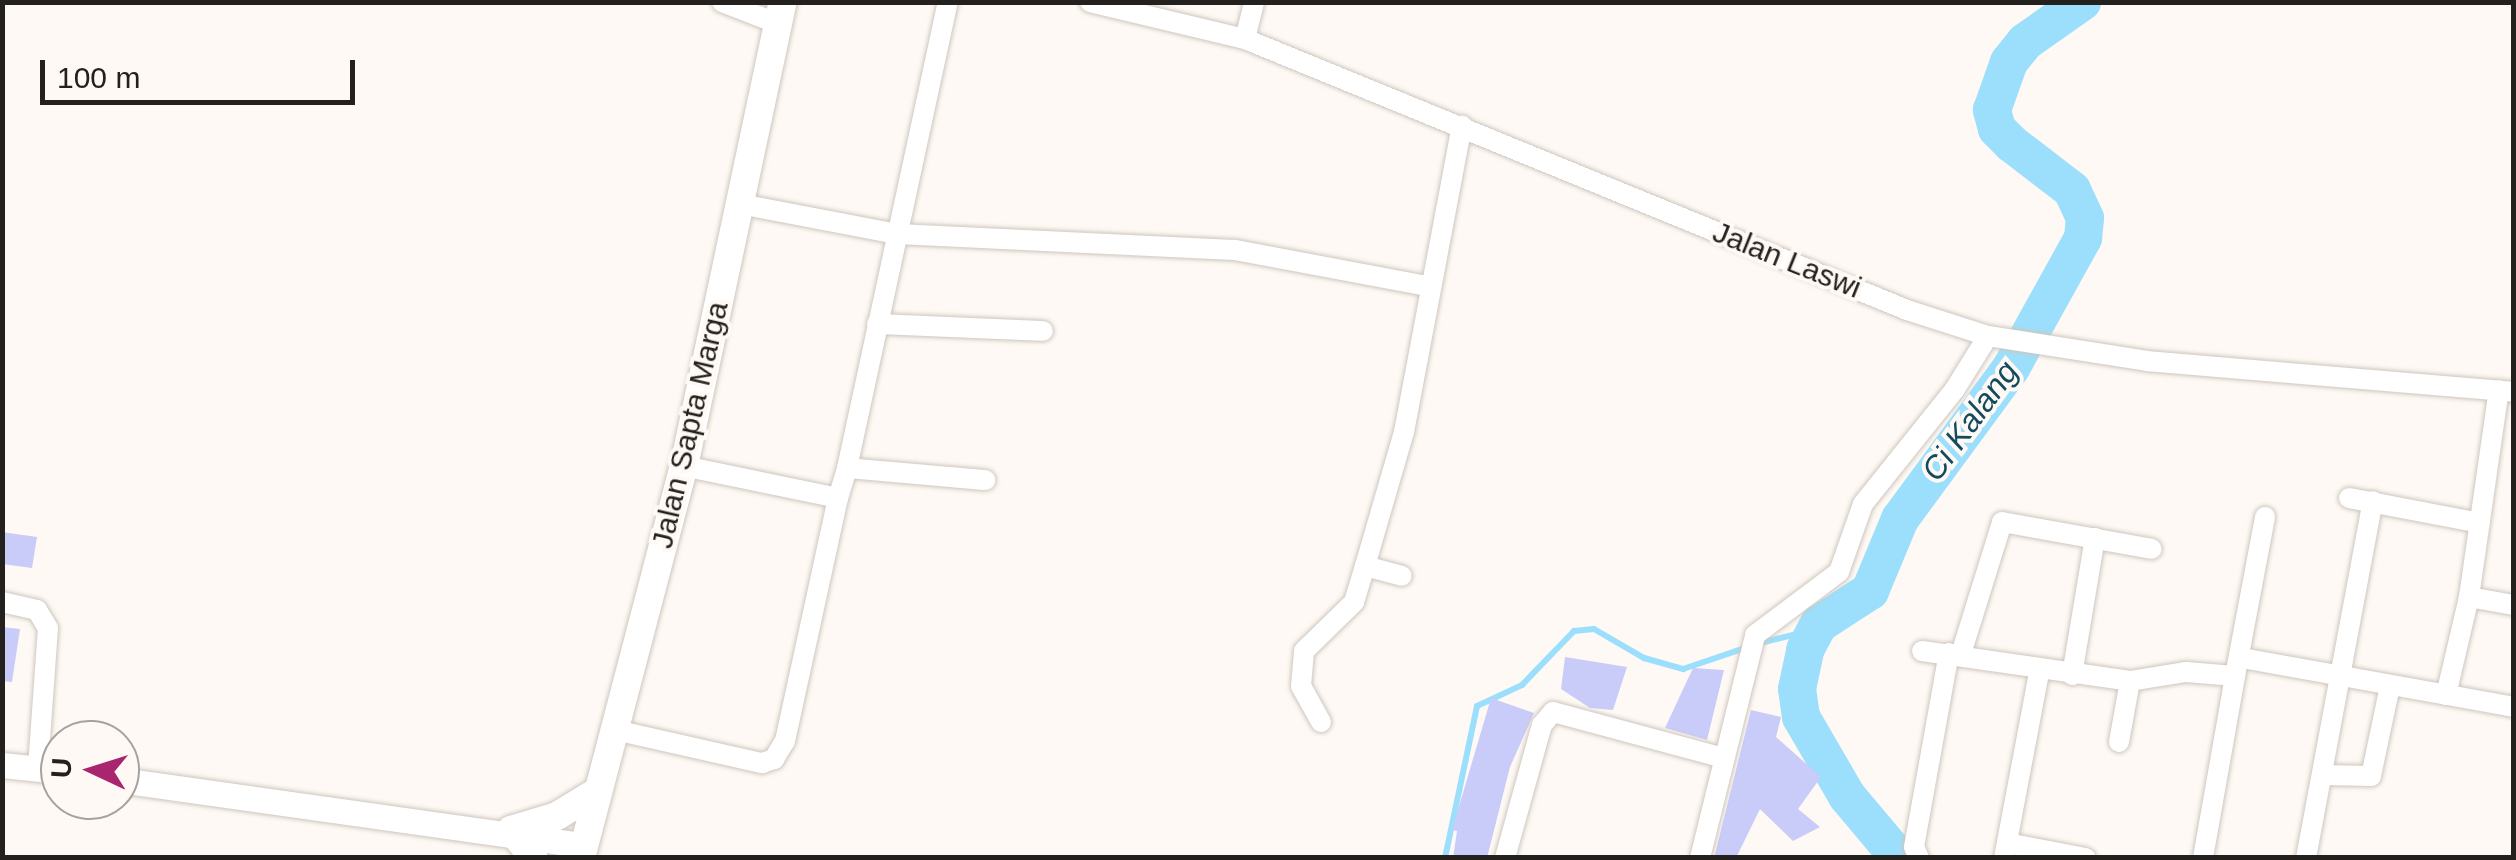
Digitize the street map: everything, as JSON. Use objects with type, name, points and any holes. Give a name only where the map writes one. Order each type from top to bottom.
[{"type":"main road","name":"Jalan Sapta Marga","points":[[582,851],[684,466],[781,13]]},
{"type":"main road","points":[[534,858],[511,830],[557,816],[598,791]]},
{"type":"street","points":[[722,2],[781,13]]},
{"type":"street","points":[[615,730],[734,759],[774,759],[785,741],[948,2]]},
{"type":"street","name":"Jalan Laswi","points":[[1090,2],[1245,40],[1462,125],[1908,310],[1995,337],[2046,346],[2506,391]]},
{"type":"street","points":[[1245,40],[1254,2]]},
{"type":"street","points":[[1321,722],[1302,686],[1304,651],[1354,602],[1365,566],[1404,432],[1427,286],[1462,125]]},
{"type":"street","points":[[740,204],[896,234],[1195,245],[1427,286]]},
{"type":"street","points":[[877,324],[1043,331]]},
{"type":"street","points":[[1700,858],[1753,646],[1839,572],[1872,488],[1995,337]]},
{"type":"street","points":[[2446,694],[2469,597],[2506,391]]},
{"type":"street","points":[[684,466],[838,498]]},
{"type":"street","points":[[847,468],[985,480]]},
{"type":"street","points":[[2349,498],[2480,522]]},
{"type":"street","points":[[2306,858],[2373,502]]},
{"type":"street","points":[[2203,858],[2265,516]]},
{"type":"street","points":[[1919,858],[1914,847],[1955,654],[2002,522],[2152,549]]},
{"type":"street","points":[[2072,675],[2095,538]]},
{"type":"street","points":[[1365,566],[1402,576]]},
{"type":"street","points":[[2469,597],[2514,605]]},
{"type":"street","points":[[2,602],[37,610],[48,628],[49,720]]},
{"type":"street","points":[[1922,651],[2130,682],[2238,667],[2340,674],[2514,707]]},
{"type":"street","points":[[2040,668],[2006,850],[2086,858]]},
{"type":"street","points":[[2119,742],[2130,682]]},
{"type":"street","points":[[2324,776],[2371,776],[2390,686]]},
{"type":"street","points":[[1505,858],[1542,725],[1553,712],[1723,758]]},
{"type":"street","points":[[2,765],[40,769]]},
{"type":"street","points":[[140,783],[511,830],[582,851]]},
{"type":"building","points":[[2,532],[37,537],[32,568],[2,564]]},
{"type":"building","points":[[2,627],[20,629],[12,682],[2,681]]},
{"type":"building","points":[[1565,657],[1627,667],[1613,710],[1590,708],[1561,689]]},
{"type":"building","points":[[1693,668],[1724,670],[1707,740],[1665,728]]},
{"type":"building","points":[[1491,698],[1534,713],[1510,767],[1487,858],[1453,858],[1457,831],[1452,830]]},
{"type":"building","points":[[1751,710],[1781,717],[1776,737],[1821,777],[1798,809],[1820,827],[1793,841],[1760,809],[1736,858],[1714,858]]},
{"type":"waterway","name":"Ci Kalang","points":[[1899,858],[1847,796],[1801,717],[1797,689],[1805,650],[1819,624],[1870,591],[1900,519],[2011,368],[2083,238],[2085,218],[2072,190],[2012,144],[1997,129],[1992,110],[2009,62],[2025,42],[2082,2]]},
{"type":"waterway","points":[[1445,858],[1477,706],[1522,685],[1574,631],[1594,629],[1644,658],[1683,669],[1748,647]]},
{"type":"waterway","points":[[1760,643],[1813,630]]}]
